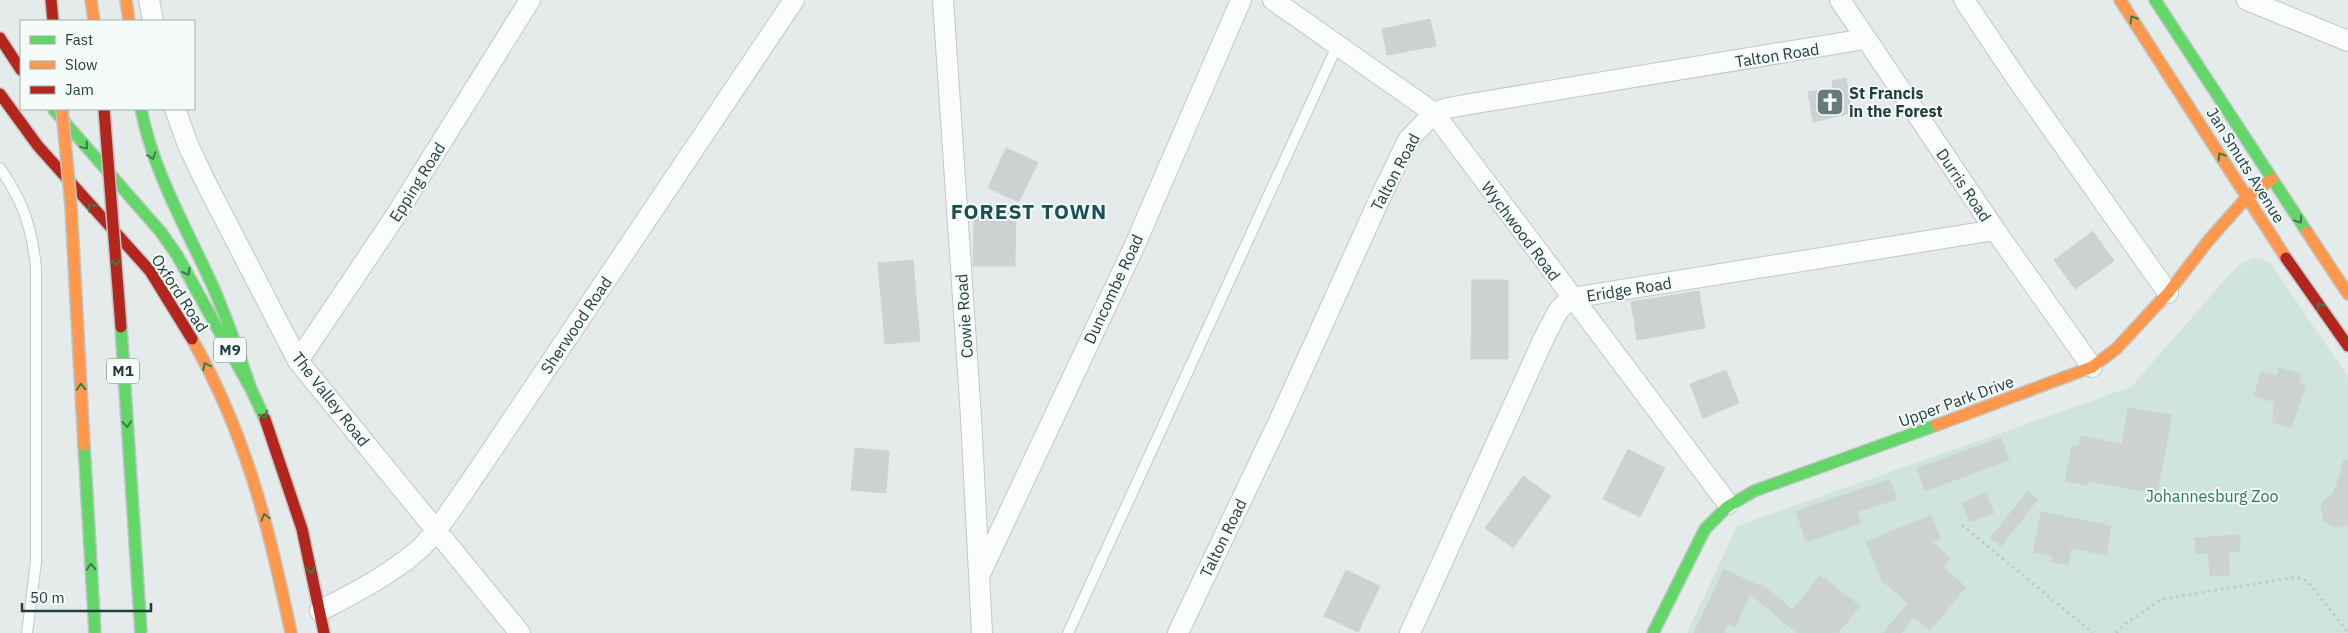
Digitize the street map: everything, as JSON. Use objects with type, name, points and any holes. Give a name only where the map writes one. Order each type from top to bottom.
[{"type":"main road","points":[[51,0],[53,20]]},
{"type":"main road","points":[[91,0],[94,20]]},
{"type":"main road","points":[[126,0],[129,20]]},
{"type":"main road","name":"Jan Smuts Avenue","points":[[2120,0],[2274,241],[2348,346]]},
{"type":"main road","name":"Jan Smuts Avenue","points":[[2155,0],[2348,294]]},
{"type":"main road","points":[[0,38],[20,68]]},
{"type":"main road","name":"Oxford Road","points":[[0,94],[38,146],[150,271],[198,350],[237,432],[254,479],[270,534],[290,633]]},
{"type":"main road","name":"Oxford Road","points":[[54,110],[160,231],[177,255],[266,418],[282,460],[302,529],[324,633]]},
{"type":"main road","points":[[62,110],[72,206],[95,633]]},
{"type":"main road","name":"M1","points":[[104,110],[112,194],[141,633]]},
{"type":"main road","points":[[140,110],[154,162],[168,195],[210,279],[251,389]]},
{"type":"main road","name":"Upper Park Drive","points":[[1653,633],[1705,529],[1714,516],[1728,504],[1763,488],[2054,383],[2092,367],[2116,349],[2168,293],[2208,241],[2247,197],[2272,179]]},
{"type":"main road","points":[[2208,241],[2233,234]]},
{"type":"main road","points":[[2254,234],[2274,241]]},
{"type":"street","points":[[150,0],[153,20]]},
{"type":"street","name":"Epping Road","points":[[298,361],[396,216],[530,0]]},
{"type":"street","name":"Sherwood Road","points":[[320,611],[366,586],[416,553],[436,529],[472,479],[794,0]]},
{"type":"street","name":"Cowie Road","points":[[943,0],[982,633]]},
{"type":"street","name":"Duncombe Road","points":[[979,576],[1134,246],[1241,0]]},
{"type":"street","name":"Wychwood Road","points":[[1273,0],[1434,114],[1728,504]]},
{"type":"street","name":"Durris Road","points":[[1840,0],[1995,230],[2092,367]]},
{"type":"street","points":[[1964,0],[2019,82],[2168,293]]},
{"type":"street","points":[[2247,0],[2348,41]]},
{"type":"street","name":"Talton Road","points":[[1178,633],[1279,421],[1408,140],[1434,114],[1448,108],[1865,39]]},
{"type":"street","name":"The Valley Road","points":[[175,110],[188,145],[204,179],[298,361],[520,633]]},
{"type":"street","name":"Eridge Road","points":[[1410,633],[1544,338],[1558,311],[1571,298],[1995,230]]},
{"type":"lane","points":[[1068,633],[1338,46]]},
{"type":"lane","points":[[0,168],[18,194],[34,240],[36,268],[36,562],[27,633]]},
{"type":"path","points":[[1962,525],[2093,633]]},
{"type":"path","points":[[2116,633],[2126,623],[2162,600],[2296,577],[2307,581],[2348,632]]},
{"type":"green space","name":"Johannesburg Zoo","points":[[2253,258],[2262,258],[2271,264],[2348,377],[2348,633],[1687,633],[1737,526],[2131,387],[2230,274],[2244,262]]},
{"type":"building","points":[[1430,19],[1436,46],[1387,55],[1382,29]]},
{"type":"building","name":"St Francis in the Forest","points":[[1846,78],[1852,113],[1813,122],[1808,92],[1833,88],[1832,81]]},
{"type":"building","points":[[1006,148],[1038,162],[1019,202],[988,188]]},
{"type":"building","points":[[974,212],[1016,212],[1015,266],[973,266]]},
{"type":"building","points":[[2093,231],[2114,261],[2075,289],[2054,260]]},
{"type":"building","points":[[913,260],[920,341],[885,344],[878,263]]},
{"type":"building","points":[[1472,280],[1508,280],[1508,359],[1471,359]]},
{"type":"building","points":[[1699,291],[1705,328],[1637,340],[1631,302]]},
{"type":"building","points":[[2279,368],[2301,374],[2299,383],[2306,385],[2291,428],[2272,422],[2275,402],[2254,396],[2261,372],[2277,376]]},
{"type":"building","points":[[1726,370],[1739,403],[1703,418],[1690,384]]},
{"type":"building","points":[[2128,408],[2172,415],[2157,494],[2088,481],[2087,485],[2065,481],[2072,446],[2078,447],[2080,436],[2122,444]]},
{"type":"building","points":[[2001,438],[2009,460],[1925,491],[1917,468]]},
{"type":"building","points":[[855,448],[889,451],[886,493],[851,490]]},
{"type":"building","points":[[1628,449],[1665,468],[1640,517],[1603,499]]},
{"type":"building","points":[[2344,460],[2348,460],[2348,525],[2336,528],[2324,521],[2321,507],[2324,501],[2334,493]]},
{"type":"building","points":[[1523,476],[1551,496],[1513,548],[1485,528]]},
{"type":"building","points":[[1890,479],[1897,499],[1857,512],[1861,523],[1806,542],[1796,511]]},
{"type":"building","points":[[2028,491],[2038,499],[2001,546],[1990,538]]},
{"type":"building","points":[[1986,493],[1994,513],[1970,522],[1962,503]]},
{"type":"building","points":[[2041,512],[2111,526],[2106,555],[2071,548],[2068,565],[2052,562],[2053,556],[2033,552]]},
{"type":"building","points":[[1931,515],[1941,539],[1932,542],[1950,558],[1943,567],[1966,587],[1930,630],[1914,617],[1901,633],[1883,633],[1908,603],[1882,581],[1866,542]]},
{"type":"building","points":[[2240,535],[2240,551],[2228,552],[2230,575],[2210,576],[2208,553],[2196,554],[2195,538]]},
{"type":"building","points":[[1724,569],[1760,586],[1761,584],[1793,610],[1820,575],[1860,606],[1838,633],[1797,633],[1750,594],[1735,627],[1728,624],[1724,633],[1694,633]]},
{"type":"building","points":[[1346,570],[1380,586],[1358,632],[1324,616]]},
{"type":"traffic: fast","points":[[2155,0],[2307,232]]},
{"type":"traffic: fast","points":[[54,110],[160,231],[177,255],[251,389],[265,419]]},
{"type":"traffic: fast","points":[[141,110],[146,131],[161,175],[215,292],[232,333],[251,389]]},
{"type":"traffic: fast","points":[[121,327],[141,633]]},
{"type":"traffic: fast","points":[[1653,633],[1705,529],[1727,507],[1754,491],[1937,425]]},
{"type":"traffic: fast","points":[[84,445],[95,633]]},
{"type":"traffic: slow","points":[[91,0],[94,20]]},
{"type":"traffic: slow","points":[[126,0],[129,20]]},
{"type":"traffic: slow","points":[[2120,0],[2286,258]]},
{"type":"traffic: slow","points":[[62,110],[71,206],[84,445]]},
{"type":"traffic: slow","points":[[1937,425],[2092,367],[2116,349],[2168,293],[2208,241],[2247,197],[2272,179]]},
{"type":"traffic: slow","points":[[2307,232],[2348,294]]},
{"type":"traffic: slow","points":[[192,339],[211,375],[241,446],[264,518],[291,633]]},
{"type":"traffic: jam","points":[[51,0],[53,20]]},
{"type":"traffic: jam","points":[[0,38],[20,68]]},
{"type":"traffic: jam","points":[[0,94],[38,146],[150,271],[192,339]]},
{"type":"traffic: jam","points":[[104,110],[121,327]]},
{"type":"traffic: jam","points":[[2286,258],[2348,346]]},
{"type":"traffic: jam","points":[[265,419],[302,529],[324,633]]},
{"type":"place","name":"St Francis in the Forest","points":[[1830,102]]},
{"type":"district","name":"FOREST TOWN","points":[[1029,212]]}]
